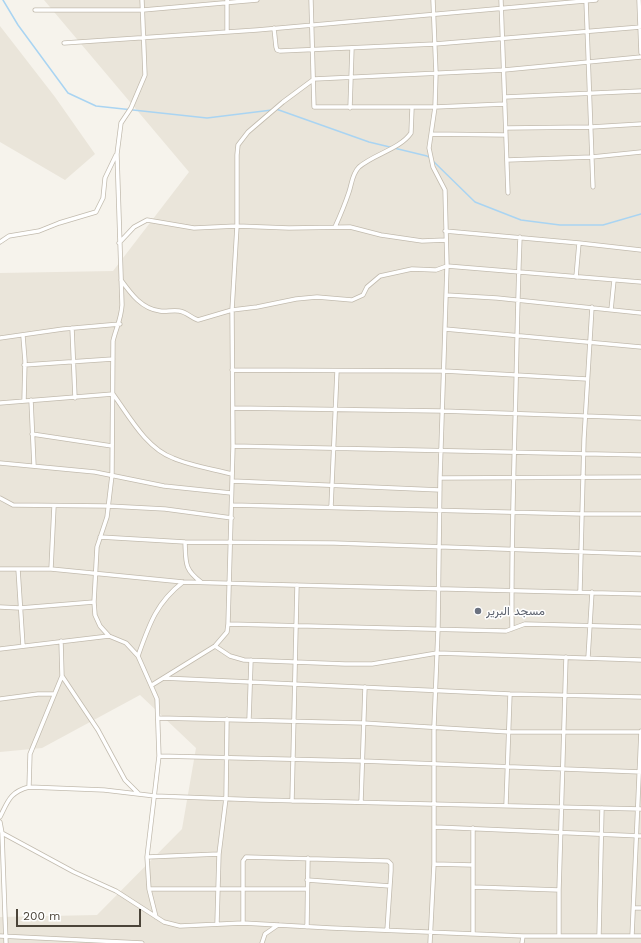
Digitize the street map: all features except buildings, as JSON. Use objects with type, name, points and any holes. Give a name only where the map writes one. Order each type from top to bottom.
[{"type":"street","points":[[142,0],[145,75],[131,108],[121,123],[117,154],[122,305],[120,324],[113,341],[112,475],[107,517],[97,547],[94,602],[95,615],[100,626],[109,636],[126,643],[138,656],[152,684],[157,699],[159,718],[158,756],[155,796],[147,857],[149,889],[156,917]]},
{"type":"street","points":[[35,10],[143,10],[227,1],[257,0]]},
{"type":"street","points":[[311,0],[314,50],[314,107],[412,108],[505,104]]},
{"type":"street","points":[[430,943],[435,827],[434,726],[438,629],[439,510],[447,266],[445,190],[436,174],[430,158],[429,148],[435,107],[436,73],[433,0]]},
{"type":"street","points":[[501,0],[508,193]]},
{"type":"street","points":[[64,43],[227,32],[596,0]]},
{"type":"street","points":[[639,0],[641,53]]},
{"type":"street","points":[[227,1],[227,32]]},
{"type":"street","points":[[586,1],[593,187]]},
{"type":"street","points":[[274,28],[277,50],[314,50],[435,44],[641,28]]},
{"type":"street","points":[[350,108],[352,48]]},
{"type":"street","points":[[152,684],[215,646],[227,632],[232,518],[232,310],[237,226],[237,155],[238,145],[248,132],[283,102],[314,79],[504,70],[641,57]]},
{"type":"street","points":[[505,97],[641,91]]},
{"type":"street","points":[[335,227],[349,192],[352,178],[358,168],[379,153],[399,144],[411,133],[412,108]]},
{"type":"street","points":[[506,128],[591,127],[641,124]]},
{"type":"street","points":[[432,134],[506,135]]},
{"type":"street","points":[[507,160],[592,157],[641,152]]},
{"type":"street","points":[[0,242],[9,236],[40,231],[59,223],[96,212],[103,198],[105,178],[117,154]]},
{"type":"street","points":[[119,243],[134,227],[147,220],[194,228],[237,226],[288,228],[350,227],[381,235],[422,241],[446,240]]},
{"type":"street","points":[[445,231],[520,237],[641,250]]},
{"type":"street","points":[[512,629],[512,478],[520,237]]},
{"type":"street","points":[[576,277],[579,243]]},
{"type":"street","points":[[121,280],[138,302],[150,309],[160,311],[178,311],[198,320],[232,310],[257,307],[296,298],[317,297],[352,300],[363,295],[367,288],[380,276],[412,269],[436,270],[447,266],[641,282]]},
{"type":"street","points":[[611,310],[614,280]]},
{"type":"street","points":[[446,295],[517,300],[641,313]]},
{"type":"street","points":[[580,591],[583,455],[592,307]]},
{"type":"street","points":[[0,338],[72,328],[120,324]]},
{"type":"street","points":[[72,328],[75,398]]},
{"type":"street","points":[[445,330],[516,335],[589,344],[641,347]]},
{"type":"street","points":[[23,336],[24,401]]},
{"type":"street","points":[[24,365],[113,359]]},
{"type":"street","points":[[232,370],[444,371],[587,379]]},
{"type":"street","points":[[331,507],[337,371]]},
{"type":"street","points":[[0,403],[113,394]]},
{"type":"street","points":[[113,394],[137,429],[162,452],[172,458],[232,474]]},
{"type":"street","points":[[31,400],[34,466]]},
{"type":"street","points":[[233,408],[442,411],[641,418]]},
{"type":"street","points":[[32,434],[112,446]]},
{"type":"street","points":[[233,446],[334,447],[583,455],[641,455]]},
{"type":"street","points":[[0,463],[112,475],[164,486],[231,492]]},
{"type":"street","points":[[440,478],[641,477]]},
{"type":"street","points":[[232,481],[440,490]]},
{"type":"street","points":[[0,498],[13,505],[108,506],[165,509],[232,518]]},
{"type":"street","points":[[232,505],[582,514],[641,514]]},
{"type":"street","points":[[51,569],[54,506]]},
{"type":"street","points":[[100,537],[185,542],[334,543],[439,548],[641,554]]},
{"type":"street","points":[[185,542],[188,569],[190,573],[202,582]]},
{"type":"street","points":[[18,569],[22,646]]},
{"type":"street","points":[[0,570],[51,569],[95,572],[183,582],[512,589],[641,594]]},
{"type":"street","points":[[138,656],[157,608],[172,590],[183,582]]},
{"type":"street","points":[[292,801],[297,585]]},
{"type":"street","points":[[588,658],[592,592]]},
{"type":"street","points":[[0,606],[20,608],[94,602]]},
{"type":"street","points":[[228,624],[506,631],[525,624],[641,628]]},
{"type":"street","points":[[0,649],[109,636]]},
{"type":"street","points":[[28,787],[30,754],[62,676],[60,641]]},
{"type":"street","points":[[215,646],[230,656],[251,660],[295,662],[372,664],[436,653],[641,660]]},
{"type":"street","points":[[559,936],[566,657]]},
{"type":"street","points":[[249,720],[251,660]]},
{"type":"street","points":[[62,676],[98,730],[125,780],[138,793]]},
{"type":"street","points":[[162,678],[510,694],[641,697]]},
{"type":"street","points":[[361,802],[364,687]]},
{"type":"street","points":[[0,699],[38,694],[54,694]]},
{"type":"street","points":[[506,805],[510,694]]},
{"type":"street","points":[[159,718],[434,726],[509,732],[641,732],[639,836],[636,857],[632,936]]},
{"type":"street","points":[[217,924],[219,854],[226,798],[227,720]]},
{"type":"street","points":[[158,756],[508,766],[563,770],[640,772]]},
{"type":"street","points":[[0,817],[11,796],[18,790],[28,787],[138,793],[155,796],[292,801],[434,803],[640,809]]},
{"type":"street","points":[[599,936],[602,808]]},
{"type":"street","points":[[0,822],[2,833],[6,943]]},
{"type":"street","points":[[435,827],[639,836]]},
{"type":"street","points":[[473,828],[473,934]]},
{"type":"street","points":[[2,833],[74,872],[116,891],[164,922],[180,926],[243,923],[522,936],[641,936]]},
{"type":"street","points":[[147,857],[219,854]]},
{"type":"street","points":[[243,923],[242,861],[246,857],[388,861],[391,864],[391,871],[387,930]]},
{"type":"street","points":[[636,857],[641,857]]},
{"type":"street","points":[[307,927],[308,858]]},
{"type":"street","points":[[434,864],[473,865]]},
{"type":"street","points":[[307,880],[390,886]]},
{"type":"street","points":[[473,887],[559,890]]},
{"type":"street","points":[[149,889],[307,889]]},
{"type":"street","points":[[634,908],[641,908]]},
{"type":"street","points":[[262,943],[265,934],[278,925]]},
{"type":"street","points":[[0,936],[89,942],[142,943]]},
{"type":"street","points":[[522,936],[522,943]]},
{"type":"shaded area","points":[[44,0],[641,0],[641,943],[0,943],[0,917],[97,915],[182,829],[196,748],[140,695],[42,748],[0,752],[0,273],[113,271],[189,172]]},
{"type":"shaded area","points":[[0,26],[55,97],[95,154],[65,180],[0,142]]},
{"type":"waterway","points":[[3,0],[18,25],[68,93],[96,106],[207,118],[272,110]]},
{"type":"waterway","points":[[276,109],[369,142],[430,158]]},
{"type":"waterway","points":[[433,161],[475,202],[521,220],[560,225],[603,225],[641,214]]},
{"type":"place","name":"مسجد البرير","points":[[478,611]]}]
